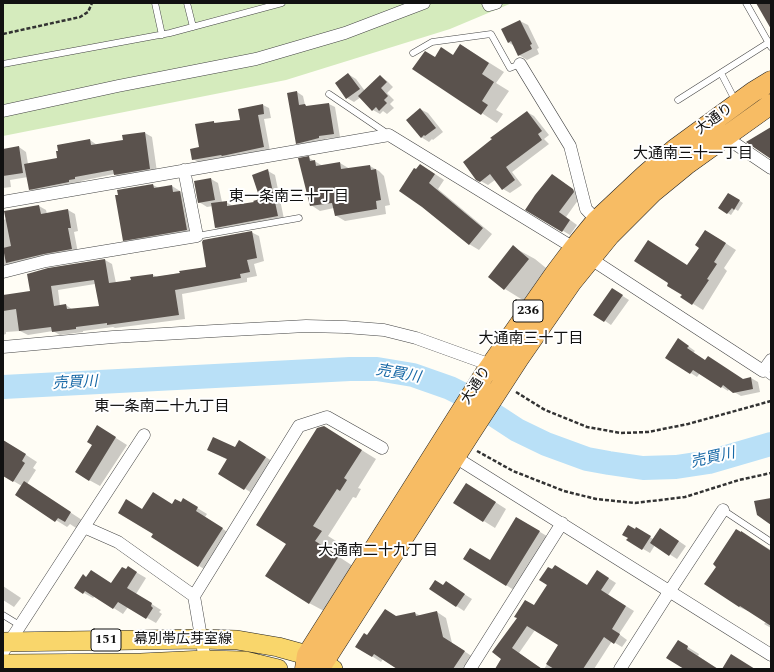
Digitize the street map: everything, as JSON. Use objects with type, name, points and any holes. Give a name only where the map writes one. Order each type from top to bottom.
[{"type":"highway","name":"大通り","points":[[317,665],[460,440],[488,370],[556,272],[610,235],[653,192],[686,165],[720,128],[737,103],[771,81]]},
{"type":"highway","name":"大通り","points":[[317,665],[460,440],[505,388],[571,283],[596,221],[675,149],[771,104]]},
{"type":"main road","name":"幕別帯広芽室線","points":[[9,640],[237,640],[278,646],[317,665]]},
{"type":"main road","name":"幕別帯広芽室線","points":[[3,664],[140,666],[205,660],[245,661],[278,669]]},
{"type":"street","points":[[3,111],[118,86],[256,59],[345,33],[424,3]]},
{"type":"street","points":[[488,3],[489,5],[496,3]]},
{"type":"street","points":[[520,64],[570,146],[586,209],[610,235]]},
{"type":"street","points":[[720,128],[734,143],[771,168]]},
{"type":"street","points":[[3,202],[389,135],[582,254],[767,374],[771,360]]},
{"type":"street","points":[[3,272],[46,261],[198,236],[184,170]]},
{"type":"street","points":[[3,347],[113,337],[306,326],[337,327],[384,330],[416,338],[488,370]]},
{"type":"street","points":[[205,660],[194,596],[299,426],[327,417],[382,448]]},
{"type":"street","points":[[9,640],[144,435]]},
{"type":"street","points":[[460,440],[562,523],[669,592],[771,655]]},
{"type":"street","points":[[620,669],[723,510]]},
{"type":"street","points":[[470,669],[562,523]]},
{"type":"street","points":[[84,527],[118,542],[194,596]]},
{"type":"lane","points":[[155,3],[162,35]]},
{"type":"lane","points":[[187,3],[193,27]]},
{"type":"lane","points":[[3,64],[162,35],[282,3]]},
{"type":"lane","points":[[678,100],[770,43],[746,3]]},
{"type":"lane","points":[[413,53],[432,42],[491,34],[510,68],[520,64]]},
{"type":"lane","points":[[721,73],[737,103]]},
{"type":"lane","points":[[329,94],[389,135]]},
{"type":"lane","points":[[198,236],[299,218]]},
{"type":"lane","points":[[723,510],[771,542]]},
{"type":"lane","points":[[3,615],[9,640]]},
{"type":"path","points":[[3,34],[80,17],[88,12],[92,3]]},
{"type":"path","points":[[505,388],[545,410],[587,427],[621,433],[648,432],[681,425],[771,401]]},
{"type":"path","points":[[460,440],[513,471],[564,492],[596,499],[635,503],[684,497],[739,480],[771,473]]},
{"type":"green space","points":[[3,3],[512,3],[450,29],[286,80],[3,136]]},
{"type":"building","points":[[756,3],[771,3],[771,29]]},
{"type":"building","points":[[520,20],[532,44],[530,45],[532,49],[518,56],[511,41],[508,43],[501,29]]},
{"type":"building","points":[[460,44],[489,63],[482,74],[494,82],[482,101],[488,105],[481,115],[412,69],[425,51],[435,57],[441,47],[453,55]]},
{"type":"building","points":[[348,73],[360,89],[346,99],[335,83]]},
{"type":"building","points":[[380,75],[387,82],[381,88],[388,96],[384,100],[387,103],[379,111],[376,107],[372,111],[358,96]]},
{"type":"building","points":[[297,91],[299,105],[305,104],[306,106],[329,103],[334,134],[319,136],[319,138],[296,144],[287,93]]},
{"type":"building","points":[[263,104],[264,114],[258,115],[264,147],[222,156],[192,160],[190,149],[199,147],[195,124],[214,121],[214,123],[240,120],[238,109]]},
{"type":"building","points":[[420,108],[436,128],[421,138],[406,120]]},
{"type":"building","points":[[527,111],[542,131],[538,134],[542,140],[506,167],[515,180],[502,190],[490,174],[480,182],[476,180],[463,162],[492,139],[490,138]]},
{"type":"building","points":[[771,127],[771,159],[746,142]]},
{"type":"building","points":[[145,132],[150,169],[114,175],[113,170],[75,177],[75,179],[69,180],[69,182],[29,190],[24,164],[57,158],[57,145],[90,139],[91,145],[123,140],[122,135]]},
{"type":"building","points":[[19,146],[23,173],[3,176],[3,149]]},
{"type":"building","points":[[309,156],[310,161],[315,160],[316,166],[340,162],[341,169],[370,165],[371,170],[376,169],[381,200],[376,201],[377,209],[335,216],[332,203],[310,206],[298,158]]},
{"type":"building","points":[[420,164],[435,174],[429,183],[483,228],[469,245],[422,207],[399,191],[414,168],[416,169]]},
{"type":"building","points":[[268,169],[278,216],[215,228],[211,203],[227,201],[227,206],[254,202],[253,201],[260,199],[252,175]]},
{"type":"building","points":[[552,174],[573,189],[574,192],[559,212],[570,220],[562,232],[525,210]]},
{"type":"building","points":[[211,178],[215,200],[198,203],[194,181]]},
{"type":"building","points":[[153,184],[154,188],[172,185],[173,192],[180,191],[187,230],[123,241],[115,195],[118,195],[117,190]]},
{"type":"building","points":[[728,193],[740,200],[734,210],[732,208],[727,214],[718,208]]},
{"type":"building","points":[[39,205],[41,214],[68,209],[71,228],[68,228],[72,249],[6,263],[3,248],[11,246],[4,211]]},
{"type":"building","points":[[705,230],[726,243],[714,262],[717,264],[707,279],[709,280],[692,305],[680,297],[682,295],[667,286],[668,283],[634,261],[648,240],[687,265],[699,248],[695,245]]},
{"type":"building","points":[[252,231],[257,258],[247,260],[250,272],[240,274],[241,278],[175,290],[179,315],[107,325],[107,323],[76,327],[76,329],[52,332],[51,327],[19,331],[16,309],[3,311],[3,295],[30,291],[27,274],[48,268],[105,259],[109,283],[131,280],[130,277],[153,274],[153,277],[180,273],[179,271],[206,267],[202,242],[203,240]],"holes":[[[94,280],[99,306],[67,309],[66,304],[54,306],[51,286]]]},
{"type":"building","points":[[513,245],[529,259],[504,290],[488,277]]},
{"type":"building","points":[[612,288],[623,295],[604,322],[593,315]]},
{"type":"building","points":[[678,338],[689,346],[687,348],[705,360],[708,356],[743,379],[751,377],[753,389],[733,393],[723,385],[721,388],[693,370],[690,374],[665,358]]},
{"type":"building","points":[[97,425],[116,437],[89,481],[75,472],[92,445],[87,442]]},
{"type":"building","points":[[324,426],[362,450],[344,478],[347,480],[340,491],[337,489],[313,526],[322,531],[315,541],[339,556],[309,604],[265,576],[286,544],[256,525],[317,428]]},
{"type":"building","points":[[213,437],[235,447],[239,440],[266,457],[244,490],[218,474],[227,459],[207,450]]},
{"type":"building","points":[[3,440],[26,454],[22,461],[25,463],[13,482],[3,476]]},
{"type":"building","points":[[24,481],[71,512],[65,522],[58,518],[55,522],[15,495]]},
{"type":"building","points":[[466,483],[496,502],[483,522],[453,503]]},
{"type":"building","points":[[153,492],[172,504],[175,499],[181,502],[183,498],[198,507],[196,511],[223,528],[198,567],[151,537],[153,534],[118,513],[126,499],[142,509]]},
{"type":"building","points":[[771,498],[771,525],[757,515],[754,501]]},
{"type":"building","points":[[516,517],[540,531],[506,586],[463,559],[470,548],[490,560]]},
{"type":"building","points":[[628,525],[635,529],[636,527],[651,536],[642,550],[626,540],[628,538],[622,535]]},
{"type":"building","points":[[660,528],[679,541],[669,556],[650,543]]},
{"type":"building","points":[[736,529],[771,551],[771,626],[704,584],[716,567],[713,564]]},
{"type":"building","points":[[555,565],[587,585],[597,570],[609,578],[601,590],[626,606],[612,629],[620,634],[614,644],[604,637],[583,669],[554,669],[546,664],[558,645],[527,626],[512,648],[542,669],[495,669],[501,659],[492,652],[517,618],[514,617],[525,600],[534,605],[547,585],[539,580],[548,567],[552,569]]},
{"type":"building","points":[[128,566],[137,572],[127,588],[152,603],[151,606],[153,608],[146,619],[118,602],[113,609],[85,591],[83,594],[74,588],[83,574],[86,577],[91,570],[111,583],[122,567],[126,569]]},
{"type":"building","points":[[435,580],[443,585],[446,581],[465,594],[456,607],[429,589]]},
{"type":"building","points":[[385,609],[396,616],[415,612],[416,616],[437,611],[443,637],[465,651],[453,669],[397,669],[374,654],[372,657],[355,647],[364,633],[367,635]]},
{"type":"building","points":[[678,640],[688,646],[687,649],[718,669],[684,669],[666,658]]},
{"type":"building","points":[[731,654],[755,669],[722,669]]},
{"type":"waterway","name":"売買川","points":[[3,387],[350,369],[377,369],[413,375],[450,388],[462,394],[517,430],[546,444],[587,459],[643,468],[676,467],[709,462],[771,444]]},
{"type":"district","name":"大通南三十一丁目","points":[[693,155]]},
{"type":"district","name":"東一条南三十丁目","points":[[289,198]]},
{"type":"district","name":"大通南三十丁目","points":[[531,340]]},
{"type":"district","name":"東一条南二十九丁目","points":[[162,408]]},
{"type":"district","name":"大通南二十九丁目","points":[[378,552]]}]
